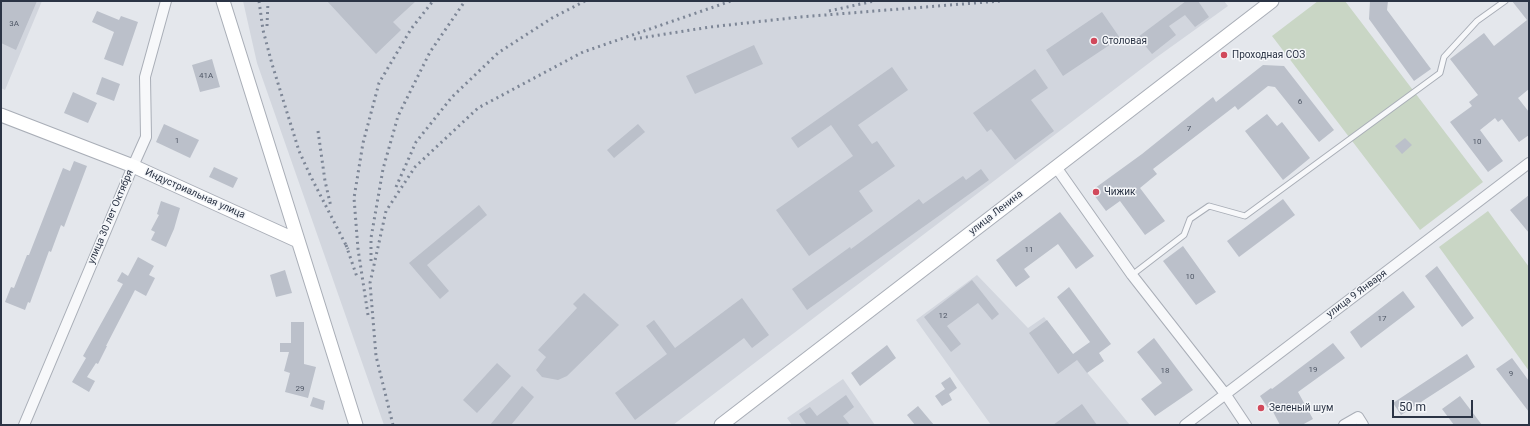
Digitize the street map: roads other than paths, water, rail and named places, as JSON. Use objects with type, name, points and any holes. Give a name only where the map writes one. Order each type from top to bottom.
[{"type":"street","name":"улица 30 лет Октября","points":[[24,425],[132,166],[146,137],[145,78],[166,1]]},
{"type":"street","points":[[223,1],[356,425]]},
{"type":"street","name":"улица Ленина","points":[[721,425],[1272,1]]},
{"type":"street","name":"Индустриальная улица","points":[[1,114],[132,166],[298,241]]},
{"type":"street","name":"улица 9 Января","points":[[1185,425],[1529,163]]},
{"type":"street","points":[[1056,166],[1132,275],[1226,395],[1246,425]]},
{"type":"street","points":[[1344,425],[1358,417],[1363,425]]},
{"type":"lane","points":[[1132,275],[1184,235],[1190,219],[1209,206],[1244,216],[1440,72],[1444,58],[1477,21],[1505,1]]},
{"type":"railway","points":[[259,1],[263,30],[272,64],[299,151],[348,249]]},
{"type":"railway","points":[[267,26],[268,1]]},
{"type":"railway","points":[[368,315],[358,249],[354,198],[363,143],[379,83],[411,29],[433,1]]},
{"type":"railway","points":[[371,261],[371,238],[383,169],[398,116],[430,52],[465,1]]},
{"type":"railway","points":[[396,187],[416,142],[452,97],[498,53],[552,18],[585,1]]},
{"type":"railway","points":[[393,425],[376,356],[370,283],[386,211],[415,167],[478,108],[583,52],[731,1]]},
{"type":"railway","points":[[829,11],[874,1]]},
{"type":"railway","points":[[634,39],[710,27],[800,17],[1000,1]]},
{"type":"railway","points":[[318,131],[325,181],[331,207]]},
{"type":"railway","points":[[346,245],[357,277]]},
{"type":"place","name":"Столовая","points":[[1094,41]]},
{"type":"place","name":"Проходная СОЗ","points":[[1224,55]]},
{"type":"place","name":"Чижик","points":[[1096,192]]},
{"type":"place","name":"Зеленый шум","points":[[1261,408]]}]
